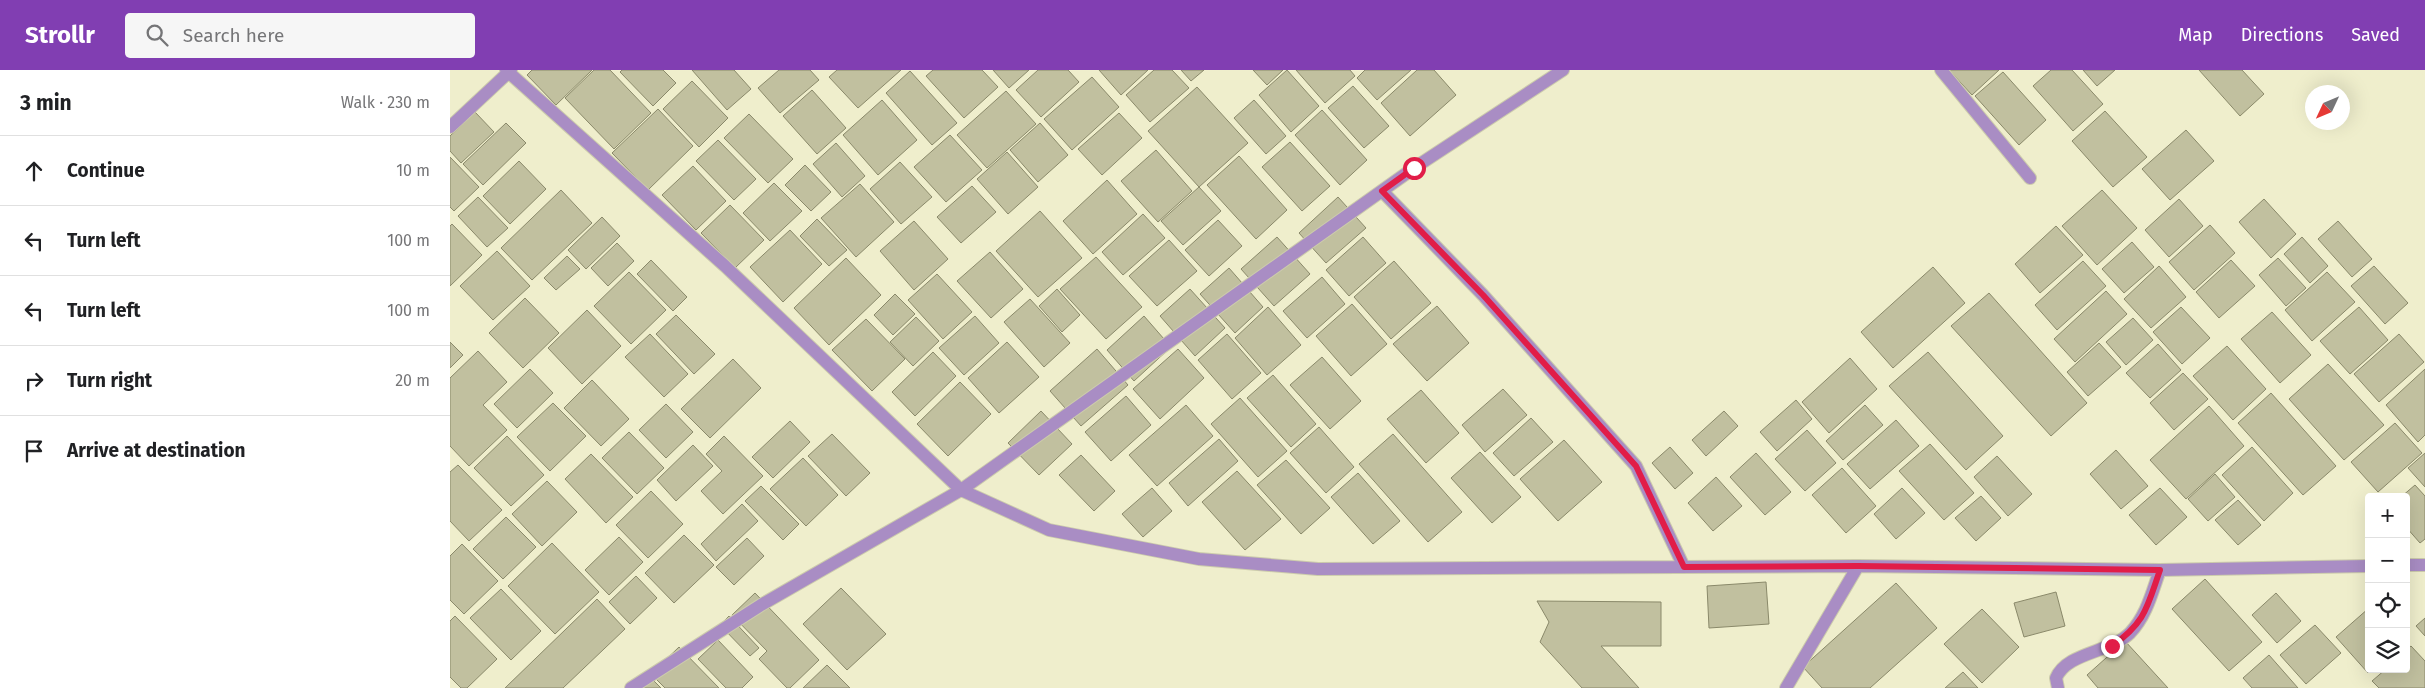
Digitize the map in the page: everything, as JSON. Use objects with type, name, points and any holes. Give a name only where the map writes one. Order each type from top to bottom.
[{"type":"street","points":[[631,688],[761,605],[961,490],[1382,191],[1563,70]]},
{"type":"street","points":[[1941,70],[2030,178]]},
{"type":"street","points":[[450,127],[509,71],[725,266],[961,490],[1049,530],[1199,559],[1318,569],[1858,566],[2160,570],[2365,566]]},
{"type":"street","points":[[1382,191],[1483,295],[1636,466],[1684,567]]},
{"type":"street","points":[[2410,565],[2425,565]]},
{"type":"street","points":[[1786,688],[1858,566]]},
{"type":"street","points":[[2058,688],[2056,678],[2066,664],[2112,646],[2129,634],[2143,618],[2160,570]]},
{"type":"building","points":[[532,70],[592,70],[556,105],[527,75]]},
{"type":"building","points":[[594,70],[610,70],[651,113],[614,149],[565,98]]},
{"type":"building","points":[[622,70],[663,70],[676,83],[653,106],[620,72]]},
{"type":"building","points":[[692,70],[734,70],[751,89],[727,110]]},
{"type":"building","points":[[779,70],[810,70],[819,80],[780,113],[758,88]]},
{"type":"building","points":[[837,70],[901,70],[858,108],[829,77]]},
{"type":"building","points":[[933,70],[982,70],[998,87],[964,118],[926,76]]},
{"type":"building","points":[[993,70],[1029,70],[1009,88]]},
{"type":"building","points":[[1038,70],[1068,70],[1079,82],[1041,117],[1016,90]]},
{"type":"building","points":[[1099,70],[1148,70],[1121,95]]},
{"type":"building","points":[[1154,70],[1172,70],[1189,88],[1150,122],[1126,95]]},
{"type":"building","points":[[1181,70],[1204,70],[1191,81]]},
{"type":"building","points":[[1253,70],[1283,70],[1267,85]]},
{"type":"building","points":[[1287,70],[1319,106],[1291,132],[1259,95]]},
{"type":"building","points":[[1296,70],[1350,70],[1355,76],[1325,103]]},
{"type":"building","points":[[1365,70],[1411,70],[1377,100],[1357,78]]},
{"type":"building","points":[[1417,70],[1434,70],[1456,95],[1410,136],[1381,103]]},
{"type":"building","points":[[1949,70],[1999,70],[1972,95]]},
{"type":"building","points":[[2051,70],[2072,70],[2103,104],[2073,131],[2033,86]]},
{"type":"building","points":[[2083,70],[2115,70],[2097,86]]},
{"type":"building","points":[[2199,70],[2242,70],[2264,94],[2240,116]]},
{"type":"building","points":[[910,71],[957,123],[932,145],[886,93]]},
{"type":"building","points":[[2003,72],[2046,120],[2019,145],[1975,96]]},
{"type":"building","points":[[1092,77],[1119,107],[1072,150],[1044,119]]},
{"type":"building","points":[[692,81],[728,118],[699,147],[663,109]]},
{"type":"building","points":[[1353,86],[1389,126],[1364,148],[1328,108]]},
{"type":"building","points":[[1197,87],[1248,143],[1199,187],[1148,131]]},
{"type":"building","points":[[812,90],[846,128],[817,154],[783,116]]},
{"type":"building","points":[[1006,91],[1036,124],[987,168],[957,135]]},
{"type":"building","points":[[882,100],[917,140],[878,175],[843,135]]},
{"type":"building","points":[[1254,100],[1286,136],[1266,154],[1234,118]]},
{"type":"building","points":[[658,109],[693,146],[648,190],[612,153]]},
{"type":"building","points":[[1322,110],[1367,160],[1340,185],[1295,135]]},
{"type":"building","points":[[2105,111],[2147,157],[2113,187],[2072,141]]},
{"type":"building","points":[[475,112],[494,132],[461,163],[450,151],[450,136]]},
{"type":"building","points":[[1119,113],[1142,138],[1102,175],[1078,149]]},
{"type":"building","points":[[749,114],[793,159],[768,183],[724,138]]},
{"type":"building","points":[[506,123],[526,143],[483,185],[463,164]]},
{"type":"building","points":[[1040,123],[1068,155],[1038,182],[1010,150]]},
{"type":"building","points":[[2186,130],[2214,161],[2170,200],[2142,169]]},
{"type":"building","points":[[950,135],[982,170],[946,202],[914,167]]},
{"type":"building","points":[[718,140],[756,179],[734,200],[696,161]]},
{"type":"building","points":[[1290,142],[1330,186],[1302,211],[1262,167]]},
{"type":"building","points":[[836,143],[865,176],[842,197],[813,164]]},
{"type":"building","points":[[1156,150],[1192,191],[1158,222],[1121,181]]},
{"type":"building","points":[[1007,152],[1038,187],[1008,214],[977,179]]},
{"type":"building","points":[[1239,156],[1287,210],[1256,239],[1207,185]]},
{"type":"building","points":[[450,157],[479,187],[454,211],[450,207]]},
{"type":"building","points":[[519,161],[546,189],[510,224],[483,196]]},
{"type":"building","points":[[900,162],[932,197],[901,224],[870,189]]},
{"type":"building","points":[[805,165],[831,192],[811,211],[785,185]]},
{"type":"building","points":[[693,166],[726,201],[696,230],[662,195]]},
{"type":"building","points":[[1107,180],[1137,214],[1093,254],[1063,221]]},
{"type":"building","points":[[774,183],[802,211],[770,241],[743,213]]},
{"type":"building","points":[[860,184],[894,222],[856,257],[821,218]]},
{"type":"building","points":[[972,186],[996,212],[961,243],[937,217]]},
{"type":"building","points":[[1199,187],[1221,211],[1183,245],[1161,221]]},
{"type":"building","points":[[561,190],[592,223],[532,280],[501,248]]},
{"type":"building","points":[[2102,190],[2137,228],[2097,265],[2062,226]]},
{"type":"building","points":[[478,197],[508,228],[487,247],[458,216]]},
{"type":"building","points":[[1338,197],[1366,228],[1326,263],[1299,233]]},
{"type":"building","points":[[2179,199],[2203,226],[2169,257],[2145,230]]},
{"type":"building","points":[[2264,199],[2296,234],[2271,258],[2239,222]]},
{"type":"building","points":[[730,205],[764,240],[735,268],[701,233]]},
{"type":"building","points":[[1040,211],[1082,258],[1038,297],[996,251]]},
{"type":"building","points":[[1143,214],[1165,238],[1123,275],[1102,252]]},
{"type":"building","points":[[602,217],[620,236],[586,269],[568,250]]},
{"type":"building","points":[[817,219],[847,250],[829,266],[800,236]]},
{"type":"building","points":[[1218,220],[1242,246],[1209,276],[1185,250]]},
{"type":"building","points":[[914,221],[948,259],[914,290],[880,251]]},
{"type":"building","points":[[2338,221],[2372,259],[2352,277],[2318,239]]},
{"type":"building","points":[[452,224],[482,255],[450,286],[450,226]]},
{"type":"building","points":[[2210,225],[2235,253],[2194,290],[2169,262]]},
{"type":"building","points":[[2056,226],[2083,255],[2040,293],[2015,264]]},
{"type":"building","points":[[790,230],[822,264],[783,302],[750,267]]},
{"type":"building","points":[[1277,237],[1310,274],[1274,306],[1241,269]]},
{"type":"building","points":[[1363,237],[1386,263],[1349,296],[1326,270]]},
{"type":"building","points":[[2302,237],[2328,266],[2310,283],[2284,254]]},
{"type":"building","points":[[1169,240],[1197,271],[1157,306],[1129,276]]},
{"type":"building","points":[[2132,242],[2154,267],[2124,293],[2102,269]]},
{"type":"building","points":[[617,243],[634,261],[608,286],[591,268]]},
{"type":"building","points":[[497,251],[530,286],[493,320],[460,286]]},
{"type":"building","points":[[990,252],[1023,289],[991,318],[957,281]]},
{"type":"building","points":[[567,256],[580,269],[556,290],[544,278]]},
{"type":"building","points":[[1096,257],[1142,307],[1106,339],[1060,289]]},
{"type":"building","points":[[846,258],[881,295],[829,345],[794,308]]},
{"type":"building","points":[[2278,258],[2306,288],[2286,306],[2259,275]]},
{"type":"building","points":[[651,260],[687,297],[673,311],[637,274]]},
{"type":"building","points":[[2231,260],[2255,286],[2219,318],[2196,292]]},
{"type":"building","points":[[1394,261],[1431,303],[1391,339],[1354,297]]},
{"type":"building","points":[[2083,261],[2106,286],[2057,330],[2035,305]]},
{"type":"building","points":[[2159,266],[2186,297],[2151,328],[2124,299]]},
{"type":"building","points":[[2374,266],[2408,303],[2385,324],[2351,286]]},
{"type":"building","points":[[1933,267],[1965,303],[1893,368],[1861,332]]},
{"type":"building","points":[[1229,268],[1263,307],[1235,333],[1200,294]]},
{"type":"building","points":[[629,272],[666,310],[631,344],[594,306]]},
{"type":"building","points":[[2327,272],[2355,302],[2312,341],[2285,310]]},
{"type":"building","points":[[937,274],[972,312],[943,339],[908,300]]},
{"type":"building","points":[[1322,277],[1345,304],[1307,338],[1283,311]]},
{"type":"building","points":[[1057,289],[1080,315],[1062,332],[1039,306]]},
{"type":"building","points":[[1190,289],[1225,328],[1195,356],[1160,316]]},
{"type":"building","points":[[2106,291],[2127,314],[2075,362],[2054,339]]},
{"type":"building","points":[[1989,293],[2087,403],[2051,436],[1951,326]]},
{"type":"building","points":[[895,294],[915,314],[893,335],[874,315]]},
{"type":"building","points":[[525,298],[559,333],[523,368],[489,333]]},
{"type":"building","points":[[1030,299],[1070,343],[1044,367],[1004,322]]},
{"type":"building","points":[[1352,304],[1387,344],[1351,376],[1316,336]]},
{"type":"building","points":[[1437,306],[1469,343],[1427,381],[1393,344]]},
{"type":"building","points":[[1268,307],[1301,345],[1267,375],[1235,338]]},
{"type":"building","points":[[2181,307],[2210,338],[2182,364],[2153,332]]},
{"type":"building","points":[[2359,307],[2388,340],[2350,374],[2320,341]]},
{"type":"building","points":[[587,310],[621,346],[582,384],[548,348]]},
{"type":"building","points":[[2272,312],[2311,355],[2280,383],[2241,339]]},
{"type":"building","points":[[676,315],[715,354],[694,374],[656,334]]},
{"type":"building","points":[[975,316],[999,343],[964,375],[939,348]]},
{"type":"building","points":[[1144,316],[1171,347],[1134,381],[1107,350]]},
{"type":"building","points":[[916,317],[939,341],[913,366],[890,342]]},
{"type":"building","points":[[2133,318],[2153,340],[2126,365],[2106,342]]},
{"type":"building","points":[[866,319],[905,359],[872,391],[832,350]]},
{"type":"building","points":[[650,334],[688,374],[664,397],[625,357]]},
{"type":"building","points":[[1227,334],[1261,373],[1232,399],[1198,360]]},
{"type":"building","points":[[2399,334],[2424,362],[2379,402],[2354,374]]},
{"type":"building","points":[[450,342],[463,355],[450,368]]},
{"type":"building","points":[[1007,342],[1039,377],[999,413],[968,378]]},
{"type":"building","points":[[2099,343],[2121,367],[2088,396],[2067,372]]},
{"type":"building","points":[[2158,344],[2181,370],[2150,398],[2126,373]]},
{"type":"building","points":[[2227,346],[2266,389],[2233,420],[2193,376]]},
{"type":"building","points":[[1097,349],[1128,385],[1081,426],[1050,391]]},
{"type":"building","points":[[1178,349],[1204,378],[1160,419],[1133,389]]},
{"type":"building","points":[[478,351],[507,382],[483,405],[507,430],[469,466],[450,446],[450,378]]},
{"type":"building","points":[[933,352],[956,376],[915,416],[892,392]]},
{"type":"building","points":[[1928,352],[2003,436],[1966,470],[1889,386]]},
{"type":"building","points":[[1322,357],[1361,401],[1330,429],[1290,385]]},
{"type":"building","points":[[1850,358],[1877,389],[1829,433],[1802,402]]},
{"type":"building","points":[[733,359],[761,388],[710,438],[681,409]]},
{"type":"building","points":[[2328,364],[2384,425],[2344,460],[2289,399]]},
{"type":"building","points":[[530,369],[553,393],[517,428],[494,404]]},
{"type":"building","points":[[2425,369],[2425,435],[2418,442],[2386,405]]},
{"type":"building","points":[[2183,373],[2208,399],[2174,430],[2150,403]]},
{"type":"building","points":[[1273,375],[1316,424],[1291,447],[1247,398]]},
{"type":"building","points":[[592,380],[629,419],[601,446],[564,408]]},
{"type":"building","points":[[960,382],[991,414],[948,456],[917,424]]},
{"type":"building","points":[[1503,389],[1527,415],[1485,452],[1462,425]]},
{"type":"building","points":[[1421,390],[1459,433],[1426,463],[1387,419]]},
{"type":"building","points":[[2271,393],[2336,466],[2303,495],[2238,423]]},
{"type":"building","points":[[1126,396],[1151,425],[1111,461],[1085,432]]},
{"type":"building","points":[[1240,398],[1287,451],[1258,477],[1211,424]]},
{"type":"building","points":[[1796,400],[1812,419],[1777,451],[1760,432]]},
{"type":"building","points":[[553,403],[586,436],[550,471],[517,437]]},
{"type":"building","points":[[666,404],[693,432],[666,458],[639,430]]},
{"type":"building","points":[[1186,405],[1213,436],[1157,486],[1129,455]]},
{"type":"building","points":[[1865,405],[1883,425],[1843,460],[1826,441]]},
{"type":"building","points":[[2209,406],[2244,446],[2186,499],[2150,460]]},
{"type":"building","points":[[1041,411],[1072,444],[1039,475],[1008,443]]},
{"type":"building","points":[[1724,411],[1738,426],[1706,456],[1692,440]]},
{"type":"building","points":[[1531,418],[1553,442],[1514,476],[1493,453]]},
{"type":"building","points":[[1896,420],[1919,446],[1870,489],[1847,464]]},
{"type":"building","points":[[790,421],[810,442],[773,478],[752,457]]},
{"type":"building","points":[[2395,423],[2422,453],[2378,492],[2351,462]]},
{"type":"building","points":[[1319,427],[1354,467],[1326,493],[1290,453]]},
{"type":"building","points":[[1807,430],[1836,463],[1805,491],[1775,459]]},
{"type":"building","points":[[629,432],[664,468],[637,494],[602,458]]},
{"type":"building","points":[[832,434],[870,473],[846,496],[808,456]]},
{"type":"building","points":[[1393,434],[1462,512],[1428,542],[1359,464]]},
{"type":"building","points":[[507,436],[544,475],[511,506],[474,468]]},
{"type":"building","points":[[724,436],[763,476],[723,514],[701,491],[722,471],[706,454]]},
{"type":"building","points":[[1219,439],[1238,461],[1188,506],[1169,483]]},
{"type":"building","points":[[1564,440],[1602,482],[1558,521],[1520,479]]},
{"type":"building","points":[[1930,444],[1974,493],[1944,520],[1899,471]]},
{"type":"building","points":[[693,445],[713,466],[676,501],[657,480]]},
{"type":"building","points":[[1670,447],[1693,473],[1675,489],[1652,463]]},
{"type":"building","points":[[2252,447],[2293,493],[2264,521],[2222,475]]},
{"type":"building","points":[[2116,450],[2148,486],[2121,509],[2090,474]]},
{"type":"building","points":[[1480,452],[1521,497],[1492,523],[1451,478]]},
{"type":"building","points":[[1756,453],[1791,492],[1765,515],[1730,477]]},
{"type":"building","points":[[2425,453],[2425,487],[2408,468]]},
{"type":"building","points":[[591,454],[633,497],[606,523],[565,479]]},
{"type":"building","points":[[1081,455],[1115,491],[1094,511],[1059,475]]},
{"type":"building","points":[[1997,456],[2032,494],[2008,516],[1974,477]]},
{"type":"building","points":[[803,458],[838,495],[806,526],[770,489]]},
{"type":"building","points":[[1286,460],[1330,508],[1301,534],[1257,485]]},
{"type":"building","points":[[458,465],[502,510],[469,541],[450,521],[450,472]]},
{"type":"building","points":[[1842,468],[1876,506],[1846,533],[1812,495]]},
{"type":"building","points":[[1237,471],[1281,519],[1245,550],[1202,502]]},
{"type":"building","points":[[1358,473],[1400,521],[1373,544],[1331,497]]},
{"type":"building","points":[[2215,474],[2235,497],[2208,521],[2188,499]]},
{"type":"building","points":[[1716,477],[1742,506],[1713,531],[1688,503]]},
{"type":"building","points":[[547,481],[577,512],[542,546],[512,514]]},
{"type":"building","points":[[2415,485],[2425,496],[2425,539],[2420,543],[2410,532],[2410,493],[2406,493]]},
{"type":"building","points":[[761,486],[799,524],[783,540],[745,501]]},
{"type":"building","points":[[1152,488],[1172,511],[1143,537],[1122,514]]},
{"type":"building","points":[[1902,488],[1925,513],[1896,539],[1874,514]]},
{"type":"building","points":[[2160,488],[2187,517],[2156,545],[2129,515]]},
{"type":"building","points":[[651,491],[683,524],[648,558],[616,525]]},
{"type":"building","points":[[1981,496],[2001,518],[1976,541],[1955,518]]},
{"type":"building","points":[[2238,500],[2261,525],[2238,545],[2215,520]]},
{"type":"building","points":[[742,504],[758,521],[716,561],[701,544]]},
{"type":"building","points":[[506,517],[536,547],[503,579],[473,549]]},
{"type":"building","points":[[684,535],[714,565],[674,603],[645,573]]},
{"type":"building","points":[[619,537],[643,562],[609,595],[585,570]]},
{"type":"building","points":[[747,538],[764,556],[734,585],[716,567]]},
{"type":"building","points":[[552,543],[599,592],[555,634],[508,586]]},
{"type":"building","points":[[462,544],[498,581],[464,614],[450,600],[450,556]]},
{"type":"building","points":[[636,576],[657,598],[630,624],[609,602]]},
{"type":"building","points":[[2205,579],[2262,642],[2229,671],[2172,609]]},
{"type":"building","points":[[1766,582],[1769,624],[1709,628],[1707,586]]},
{"type":"building","points":[[1896,583],[1937,628],[1870,688],[1822,688],[1803,667]]},
{"type":"building","points":[[841,588],[886,634],[847,670],[803,624]]},
{"type":"building","points":[[501,589],[541,631],[511,660],[470,618]]},
{"type":"building","points":[[2056,592],[2065,626],[2024,637],[2014,603]]},
{"type":"building","points":[[755,593],[819,660],[790,688],[787,688],[759,659],[767,651],[732,615]]},
{"type":"building","points":[[2276,593],[2301,621],[2277,643],[2252,615]]},
{"type":"building","points":[[597,599],[625,629],[563,688],[505,688]]},
{"type":"building","points":[[1537,601],[1661,602],[1661,646],[1601,646],[1639,688],[1582,688],[1540,642],[1549,622]]},
{"type":"building","points":[[1982,609],[2019,647],[1982,683],[1944,644]]},
{"type":"building","points":[[2365,612],[2365,670],[2336,637]]},
{"type":"building","points":[[455,616],[497,659],[467,688],[461,688],[450,677],[450,621]]},
{"type":"building","points":[[729,616],[759,648],[750,656],[720,625]]},
{"type":"building","points":[[2425,618],[2425,636],[2416,626]]},
{"type":"building","points":[[2315,625],[2341,653],[2306,684],[2280,655]]},
{"type":"building","points":[[718,640],[753,677],[742,688],[726,688],[698,659]]},
{"type":"building","points":[[2125,641],[2168,688],[2098,688],[2087,675]]},
{"type":"building","points":[[679,647],[719,688],[665,688],[651,674]]},
{"type":"building","points":[[2410,647],[2425,661],[2425,688],[2379,688],[2372,681],[2381,673],[2410,673]]},
{"type":"building","points":[[2269,655],[2298,688],[2252,688],[2243,678]]},
{"type":"building","points":[[827,665],[850,688],[803,688]]},
{"type":"building","points":[[1963,672],[1978,688],[1945,688]]},
{"type":"building","points":[[647,674],[661,688],[632,688]]},
{"type":"route","points":[[1414,168],[1382,191],[1483,295],[1636,466],[1684,567],[1858,566],[2160,570],[2143,618],[2129,634],[2112,646]]}]
